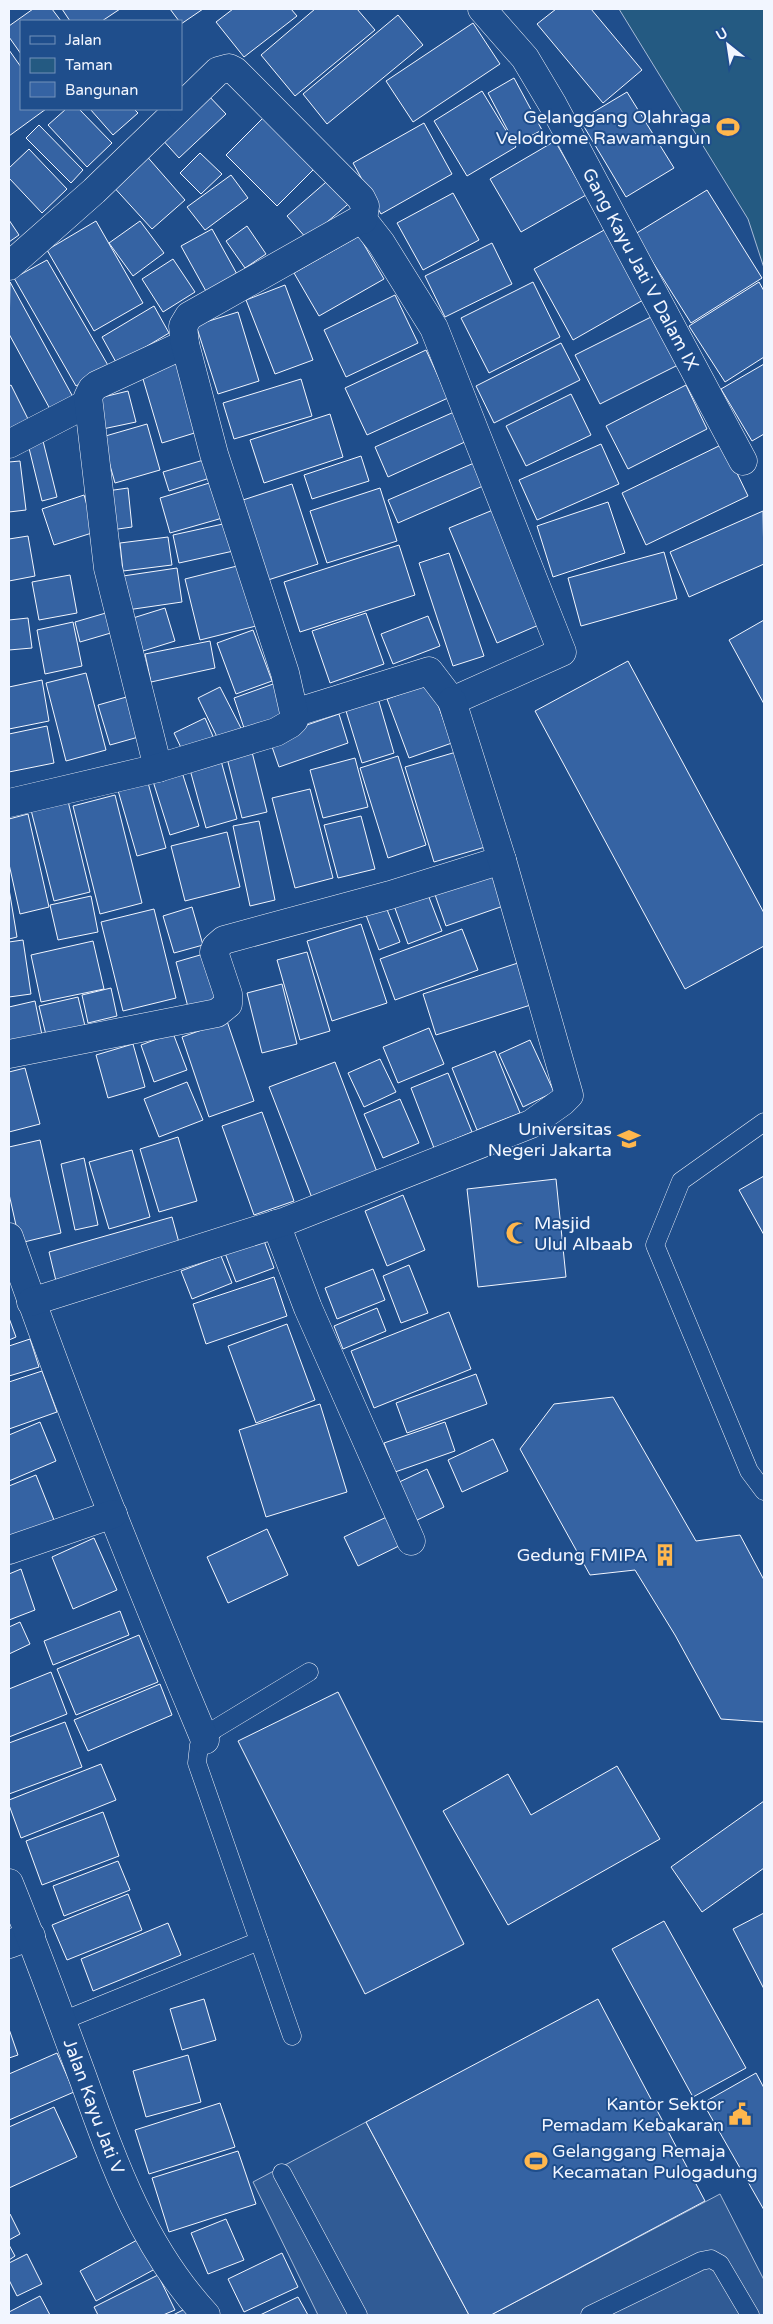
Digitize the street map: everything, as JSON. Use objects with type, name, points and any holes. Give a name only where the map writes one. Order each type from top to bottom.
[{"type":"street","name":"Gang Kayu Jati V Dalam IX","points":[[482,9],[525,58],[553,105],[742,461]]},
{"type":"street","points":[[182,106],[218,71],[229,68],[235,71],[361,198],[365,206],[363,220],[386,250],[434,328],[562,652],[452,701]]},
{"type":"street","points":[[9,266],[94,191],[178,110]]},
{"type":"street","points":[[9,803],[158,768],[276,732],[294,720],[285,672],[214,454],[185,344],[183,326],[189,316],[361,219],[363,220]]},
{"type":"street","points":[[158,768],[108,568],[88,403],[89,393],[97,385],[185,344]]},
{"type":"street","points":[[9,444],[88,403]]},
{"type":"street","points":[[31,1302],[276,1224],[531,1124],[569,1095],[502,860],[452,701],[429,670],[294,713]]},
{"type":"street","points":[[9,1054],[217,1013],[228,1004],[228,994],[214,952],[216,947],[224,940],[390,895],[502,860]]},
{"type":"street","points":[[276,1224],[308,1308],[411,1541]]},
{"type":"street","points":[[9,1238],[31,1302],[151,1612],[205,1740]]},
{"type":"street","points":[[9,1550],[113,1514]]},
{"type":"street","name":"Jalan Kayu Jati V","points":[[9,1883],[20,1940],[62,2021],[124,2188],[147,2235],[191,2299],[206,2315]]},
{"type":"lane","points":[[764,1122],[681,1181],[655,1245],[749,1471],[764,1491]]},
{"type":"lane","points":[[292,2036],[197,1763],[199,1745],[215,1730],[310,1672]]},
{"type":"lane","points":[[62,2021],[259,1942]]},
{"type":"lane","points":[[282,2173],[358,2315]]},
{"type":"lane","points":[[590,2315],[700,2261],[711,2258],[720,2264],[750,2315]]},
{"type":"green space","name":"Gelanggang Olahraga Velodrome Rawamangun","points":[[619,9],[764,9],[764,268],[748,219]]},
{"type":"shaded area","points":[[366,2122],[469,2315],[318,2315],[253,2182]]},
{"type":"shaded area","points":[[720,2194],[764,2280],[764,2315],[491,2315]]},
{"type":"building","points":[[33,9],[52,9],[60,20],[20,20],[20,53],[9,37],[9,26]]},
{"type":"building","points":[[62,9],[120,9],[104,20],[69,20]]},
{"type":"building","points":[[170,9],[203,9],[182,23],[182,20],[178,20]]},
{"type":"building","points":[[233,9],[291,9],[297,16],[244,57],[216,22]]},
{"type":"building","points":[[315,9],[357,9],[375,30],[295,96],[261,55]]},
{"type":"building","points":[[556,9],[591,9],[642,70],[603,103],[537,24]]},
{"type":"building","points":[[398,15],[423,45],[327,124],[303,94]]},
{"type":"building","points":[[473,23],[500,64],[413,122],[386,81]]},
{"type":"building","points":[[9,50],[20,66],[20,110],[45,110],[9,136]]},
{"type":"building","points":[[514,78],[542,130],[515,144],[488,93]]},
{"type":"building","points":[[482,91],[516,147],[467,176],[434,121]]},
{"type":"building","points":[[627,92],[674,168],[626,197],[580,120]]},
{"type":"building","points":[[206,93],[226,114],[179,158],[160,137]]},
{"type":"building","points":[[65,110],[80,110],[112,143],[87,167],[48,125]]},
{"type":"building","points":[[91,110],[135,110],[138,113],[113,135]]},
{"type":"building","points":[[268,113],[319,164],[277,206],[226,155]]},
{"type":"building","points":[[424,123],[452,174],[381,214],[353,163]]},
{"type":"building","points":[[39,125],[83,170],[71,183],[26,138]]},
{"type":"building","points":[[555,141],[586,195],[521,232],[490,179]]},
{"type":"building","points":[[29,149],[67,189],[42,213],[9,178],[9,168]]},
{"type":"building","points":[[144,153],[185,200],[152,229],[110,183]]},
{"type":"building","points":[[200,153],[222,174],[201,194],[180,173]]},
{"type":"building","points":[[231,175],[248,198],[205,230],[187,207]]},
{"type":"building","points":[[333,176],[353,200],[307,239],[287,216]]},
{"type":"building","points":[[707,190],[762,278],[691,323],[635,234]]},
{"type":"building","points":[[453,193],[479,240],[423,270],[397,223]]},
{"type":"building","points":[[9,220],[19,235],[9,242]]},
{"type":"building","points":[[96,221],[143,303],[94,331],[47,250]]},
{"type":"building","points":[[140,221],[164,253],[133,276],[109,243]]},
{"type":"building","points":[[247,226],[266,254],[245,268],[226,241]]},
{"type":"building","points":[[212,229],[238,276],[207,293],[181,246]]},
{"type":"building","points":[[606,229],[645,299],[573,340],[534,269]]},
{"type":"building","points":[[359,236],[384,279],[319,316],[294,273]]},
{"type":"building","points":[[492,243],[512,284],[445,317],[425,276]]},
{"type":"building","points":[[173,259],[195,292],[163,312],[142,279]]},
{"type":"building","points":[[47,260],[109,367],[76,386],[14,278]]},
{"type":"building","points":[[10,282],[73,397],[50,409],[9,334]]},
{"type":"building","points":[[533,282],[560,337],[489,373],[461,318]]},
{"type":"building","points":[[759,282],[764,291],[764,357],[725,382],[689,326]]},
{"type":"building","points":[[285,285],[313,360],[275,374],[246,300]]},
{"type":"building","points":[[395,295],[418,343],[346,377],[324,330]]},
{"type":"building","points":[[154,306],[169,333],[117,364],[102,337]]},
{"type":"building","points":[[238,312],[259,381],[218,394],[196,325]]},
{"type":"building","points":[[653,316],[678,365],[600,404],[575,355]]},
{"type":"building","points":[[561,343],[580,380],[494,423],[476,386]]},
{"type":"building","points":[[426,350],[448,398],[367,435],[345,388]]},
{"type":"building","points":[[179,357],[201,431],[162,443],[140,369]]},
{"type":"building","points":[[764,364],[764,434],[752,441],[721,389]]},
{"type":"building","points":[[301,379],[312,416],[234,439],[223,403]]},
{"type":"building","points":[[11,385],[32,427],[9,438],[9,386]]},
{"type":"building","points":[[686,385],[707,429],[628,469],[606,426]]},
{"type":"building","points":[[128,391],[136,422],[98,430],[91,400]]},
{"type":"building","points":[[571,394],[591,435],[526,466],[506,426]]},
{"type":"building","points":[[454,412],[467,441],[388,477],[375,447]]},
{"type":"building","points":[[330,414],[343,457],[264,483],[250,440]]},
{"type":"building","points":[[147,424],[160,470],[115,483],[102,437]]},
{"type":"building","points":[[41,433],[57,497],[42,501],[26,436]]},
{"type":"building","points":[[601,444],[619,484],[537,520],[519,480]]},
{"type":"building","points":[[723,444],[748,496],[646,545],[622,493]]},
{"type":"building","points":[[361,456],[369,481],[312,499],[304,475]]},
{"type":"building","points":[[207,459],[213,477],[169,491],[163,472]]},
{"type":"building","points":[[20,461],[26,510],[9,512],[9,462]]},
{"type":"building","points":[[474,463],[483,486],[398,523],[388,500]]},
{"type":"building","points":[[216,481],[226,517],[170,533],[160,498]]},
{"type":"building","points":[[292,484],[318,564],[268,580],[243,500]]},
{"type":"building","points":[[128,488],[132,527],[111,530],[107,491]]},
{"type":"building","points":[[380,488],[397,541],[327,563],[310,511]]},
{"type":"building","points":[[84,495],[95,532],[54,545],[42,509]]},
{"type":"building","points":[[608,502],[625,553],[553,577],[537,526]]},
{"type":"building","points":[[493,510],[541,624],[497,643],[449,528]]},
{"type":"building","points":[[763,511],[764,564],[689,597],[670,552]]},
{"type":"building","points":[[232,522],[238,550],[179,563],[173,535]]},
{"type":"building","points":[[28,536],[35,576],[9,581],[9,539]]},
{"type":"building","points":[[168,537],[172,565],[123,571],[120,543]]},
{"type":"building","points":[[399,545],[415,595],[300,632],[284,582]]},
{"type":"building","points":[[664,552],[677,599],[581,626],[568,578]]},
{"type":"building","points":[[449,553],[484,656],[453,666],[419,563]]},
{"type":"building","points":[[241,565],[256,626],[200,640],[185,579]]},
{"type":"building","points":[[177,568],[182,602],[127,610],[123,576]]},
{"type":"building","points":[[70,575],[77,613],[39,620],[32,582]]},
{"type":"building","points":[[165,608],[175,641],[143,651],[133,618]]},
{"type":"building","points":[[116,610],[121,630],[80,642],[75,622]]},
{"type":"building","points":[[366,613],[384,664],[330,683],[312,631]]},
{"type":"building","points":[[428,616],[440,646],[393,664],[381,634]]},
{"type":"building","points":[[28,618],[32,648],[9,650],[9,620]]},
{"type":"building","points":[[764,620],[764,704],[729,640]]},
{"type":"building","points":[[73,622],[82,666],[45,674],[37,630]]},
{"type":"building","points":[[253,630],[272,681],[236,694],[217,643]]},
{"type":"building","points":[[210,641],[215,668],[151,682],[145,654]]},
{"type":"building","points":[[628,661],[764,913],[764,946],[685,989],[535,711]]},
{"type":"building","points":[[86,673],[106,750],[66,761],[46,683]]},
{"type":"building","points":[[42,680],[49,721],[9,729],[9,687]]},
{"type":"building","points":[[276,683],[289,719],[246,734],[234,698]]},
{"type":"building","points":[[430,683],[452,743],[409,758],[387,699]]},
{"type":"building","points":[[220,687],[243,732],[220,743],[198,698]]},
{"type":"building","points":[[375,688],[394,753],[362,763],[342,698]]},
{"type":"building","points":[[130,696],[142,736],[110,745],[98,705]]},
{"type":"building","points":[[339,714],[348,743],[279,767],[269,738]]},
{"type":"building","points":[[205,718],[215,741],[185,756],[174,733]]},
{"type":"building","points":[[47,726],[54,763],[9,772],[9,734]]},
{"type":"building","points":[[250,744],[267,812],[242,818],[225,750]]},
{"type":"building","points":[[463,750],[492,845],[434,862],[405,767]]},
{"type":"building","points":[[398,756],[426,845],[388,858],[360,768]]},
{"type":"building","points":[[220,757],[237,819],[206,828],[189,766]]},
{"type":"building","points":[[355,758],[368,807],[323,818],[310,770]]},
{"type":"building","points":[[181,769],[199,826],[170,835],[152,778]]},
{"type":"building","points":[[147,779],[166,848],[137,856],[117,787]]},
{"type":"building","points":[[310,789],[333,878],[295,888],[272,798]]},
{"type":"building","points":[[115,795],[142,903],[100,914],[73,806]]},
{"type":"building","points":[[68,801],[90,892],[54,901],[31,810]]},
{"type":"building","points":[[28,814],[49,907],[20,914],[9,864],[9,819]]},
{"type":"building","points":[[361,816],[375,869],[338,878],[324,825]]},
{"type":"building","points":[[259,821],[275,900],[250,906],[233,826]]},
{"type":"building","points":[[227,832],[240,887],[185,901],[171,846]]},
{"type":"building","points":[[496,867],[509,904],[446,926],[433,889]]},
{"type":"building","points":[[425,887],[442,931],[408,944],[392,900]]},
{"type":"building","points":[[9,889],[17,937],[9,939]]},
{"type":"building","points":[[91,896],[98,932],[58,940],[50,905]]},
{"type":"building","points":[[192,907],[203,945],[174,953],[163,916]]},
{"type":"building","points":[[386,907],[400,942],[379,950],[366,915]]},
{"type":"building","points":[[154,909],[176,998],[123,1011],[101,922]]},
{"type":"building","points":[[361,924],[387,1003],[332,1021],[307,941]]},
{"type":"building","points":[[462,929],[478,970],[395,1000],[380,959]]},
{"type":"building","points":[[23,940],[31,994],[9,997],[9,942]]},
{"type":"building","points":[[93,941],[104,989],[41,1002],[31,955]]},
{"type":"building","points":[[307,952],[330,1031],[300,1040],[277,960]]},
{"type":"building","points":[[207,953],[219,998],[188,1007],[176,962]]},
{"type":"building","points":[[527,960],[540,1002],[436,1035],[423,994]]},
{"type":"building","points":[[282,984],[297,1044],[262,1053],[247,993]]},
{"type":"building","points":[[111,988],[117,1016],[88,1023],[82,995]]},
{"type":"building","points":[[78,997],[85,1026],[46,1035],[39,1006]]},
{"type":"building","points":[[35,1001],[43,1040],[9,1048],[9,1007]]},
{"type":"building","points":[[227,1021],[254,1101],[209,1117],[182,1037]]},
{"type":"building","points":[[429,1028],[444,1064],[398,1083],[383,1047]]},
{"type":"building","points":[[173,1033],[187,1070],[154,1082],[141,1045]]},
{"type":"building","points":[[530,1040],[554,1092],[523,1107],[499,1054]]},
{"type":"building","points":[[133,1044],[145,1087],[108,1098],[96,1055]]},
{"type":"building","points":[[495,1051],[520,1113],[477,1130],[452,1068]]},
{"type":"building","points":[[380,1059],[396,1092],[364,1107],[348,1073]]},
{"type":"building","points":[[335,1062],[377,1172],[312,1198],[269,1087]]},
{"type":"building","points":[[25,1068],[40,1124],[9,1132],[9,1072]]},
{"type":"building","points":[[448,1073],[472,1132],[434,1148],[411,1088]]},
{"type":"building","points":[[187,1082],[203,1120],[159,1137],[144,1099]]},
{"type":"building","points":[[400,1099],[419,1143],[383,1158],[364,1114]]},
{"type":"building","points":[[262,1112],[294,1201],[254,1215],[222,1126]]},
{"type":"building","points":[[178,1137],[197,1201],[159,1212],[140,1149]]},
{"type":"building","points":[[40,1140],[61,1233],[20,1243],[9,1194],[9,1147]]},
{"type":"building","points":[[132,1150],[150,1217],[109,1229],[89,1162]]},
{"type":"building","points":[[84,1158],[98,1225],[75,1230],[61,1164]]},
{"type":"building","points":[[764,1176],[764,1235],[739,1190]]},
{"type":"building","name":"Masjid Ulul Albaab","points":[[556,1179],[566,1277],[478,1287],[467,1189]]},
{"type":"building","points":[[403,1195],[425,1250],[387,1266],[365,1211]]},
{"type":"building","points":[[172,1217],[181,1250],[57,1285],[49,1252]]},
{"type":"building","points":[[263,1238],[274,1268],[236,1282],[225,1253]]},
{"type":"building","points":[[221,1256],[232,1283],[192,1299],[181,1271]]},
{"type":"building","points":[[409,1265],[428,1313],[401,1323],[383,1276]]},
{"type":"building","points":[[373,1269],[385,1300],[337,1319],[325,1288]]},
{"type":"building","points":[[274,1277],[287,1316],[206,1344],[193,1304]]},
{"type":"building","points":[[377,1308],[386,1331],[343,1349],[334,1326]]},
{"type":"building","points":[[449,1312],[471,1369],[374,1408],[351,1351]]},
{"type":"building","points":[[9,1318],[16,1337],[9,1340]]},
{"type":"building","points":[[287,1324],[315,1400],[256,1423],[228,1346]]},
{"type":"building","points":[[30,1339],[39,1367],[9,1376],[9,1346]]},
{"type":"building","points":[[42,1371],[57,1412],[9,1429],[9,1382]]},
{"type":"building","points":[[476,1374],[487,1404],[407,1433],[396,1403]]},
{"type":"building","name":"Gedung FMIPA","points":[[613,1397],[696,1541],[740,1535],[764,1580],[764,1722],[721,1719],[675,1635],[635,1570],[590,1575],[520,1449],[554,1404]]},
{"type":"building","points":[[320,1404],[347,1492],[266,1517],[239,1430]]},
{"type":"building","points":[[40,1422],[56,1461],[9,1481],[9,1435]]},
{"type":"building","points":[[445,1422],[455,1451],[395,1472],[384,1443]]},
{"type":"building","points":[[493,1439],[508,1471],[462,1492],[448,1460]]},
{"type":"building","points":[[427,1469],[444,1507],[413,1522],[395,1484]]},
{"type":"building","points":[[36,1475],[56,1525],[9,1545],[9,1486]]},
{"type":"building","points":[[393,1514],[405,1543],[358,1566],[344,1537]]},
{"type":"building","points":[[267,1529],[288,1575],[228,1603],[207,1557]]},
{"type":"building","points":[[94,1538],[117,1590],[73,1609],[52,1557]]},
{"type":"building","points":[[21,1569],[35,1610],[9,1620],[9,1574]]},
{"type":"building","points":[[120,1611],[129,1635],[53,1665],[44,1641]]},
{"type":"building","points":[[20,1622],[30,1644],[9,1654],[9,1627]]},
{"type":"building","points":[[139,1635],[158,1682],[76,1715],[57,1669]]},
{"type":"building","points":[[51,1672],[67,1714],[9,1737],[9,1689]]},
{"type":"building","points":[[160,1684],[172,1715],[88,1751],[74,1720]]},
{"type":"building","points":[[338,1692],[464,1944],[365,1994],[238,1741]]},
{"type":"building","points":[[65,1722],[82,1767],[9,1794],[9,1743]]},
{"type":"building","points":[[101,1764],[116,1800],[21,1838],[9,1805],[9,1800]]},
{"type":"building","points":[[617,1766],[660,1839],[508,1925],[443,1811],[508,1774],[531,1815]]},
{"type":"building","points":[[764,1801],[764,1868],[702,1912],[671,1867]]},
{"type":"building","points":[[103,1812],[119,1856],[42,1885],[26,1841]]},
{"type":"building","points":[[118,1861],[130,1890],[64,1916],[53,1886]]},
{"type":"building","points":[[128,1894],[142,1930],[67,1960],[52,1925]]},
{"type":"building","points":[[764,1913],[764,1989],[733,1929]]},
{"type":"building","points":[[664,1921],[746,2068],[693,2097],[612,1949]]},
{"type":"building","points":[[168,1923],[181,1955],[93,1991],[81,1959]]},
{"type":"building","points":[[204,1999],[216,2040],[182,2050],[170,2009]]},
{"type":"building","name":"Gelanggang Remaja Kecamatan Pulogadung","points":[[598,1999],[705,2201],[491,2315],[469,2315],[366,2122]]},
{"type":"building","points":[[9,2029],[18,2055],[9,2058]]},
{"type":"building","points":[[57,2053],[74,2092],[9,2120],[9,2074]]},
{"type":"building","points":[[188,2055],[201,2102],[146,2117],[133,2071]]},
{"type":"building","name":"Kantor Sektor Pemadam Kebakaran","points":[[756,2073],[764,2088],[764,2210],[703,2103]]},
{"type":"building","points":[[220,2103],[235,2147],[149,2174],[135,2130]]},
{"type":"building","points":[[54,2107],[77,2157],[9,2188],[9,2127]]},
{"type":"building","points":[[238,2151],[256,2204],[169,2232],[152,2178]]},
{"type":"building","points":[[9,2215],[20,2234],[9,2240]]},
{"type":"building","points":[[226,2219],[244,2260],[208,2274],[191,2233]]},
{"type":"building","points":[[139,2239],[155,2269],[96,2301],[80,2271]]},
{"type":"building","points":[[9,2245],[15,2256],[9,2260]]},
{"type":"building","points":[[282,2253],[298,2287],[244,2312],[228,2279]]},
{"type":"building","points":[[27,2254],[42,2284],[17,2296],[9,2280],[9,2263]]},
{"type":"building","points":[[158,2275],[175,2310],[163,2315],[98,2315],[94,2307]]},
{"type":"building","points":[[40,2296],[50,2315],[9,2315],[9,2312]]},
{"type":"building","points":[[298,2297],[308,2315],[260,2315]]},
{"type":"building","points":[[185,2309],[188,2315],[173,2315]]},
{"type":"place","name":"Gelanggang Olahraga Velodrome Rawamangun","points":[[728,127]]},
{"type":"place","name":"Universitas Negeri Jakarta","points":[[629,1139]]},
{"type":"place","name":"Masjid Ulul Albaab","points":[[517,1233]]},
{"type":"place","name":"Gedung FMIPA","points":[[665,1555]]},
{"type":"place","name":"Kantor Sektor Pemadam Kebakaran","points":[[740,2114]]},
{"type":"place","name":"Gelanggang Remaja Kecamatan Pulogadung","points":[[536,2161]]}]
